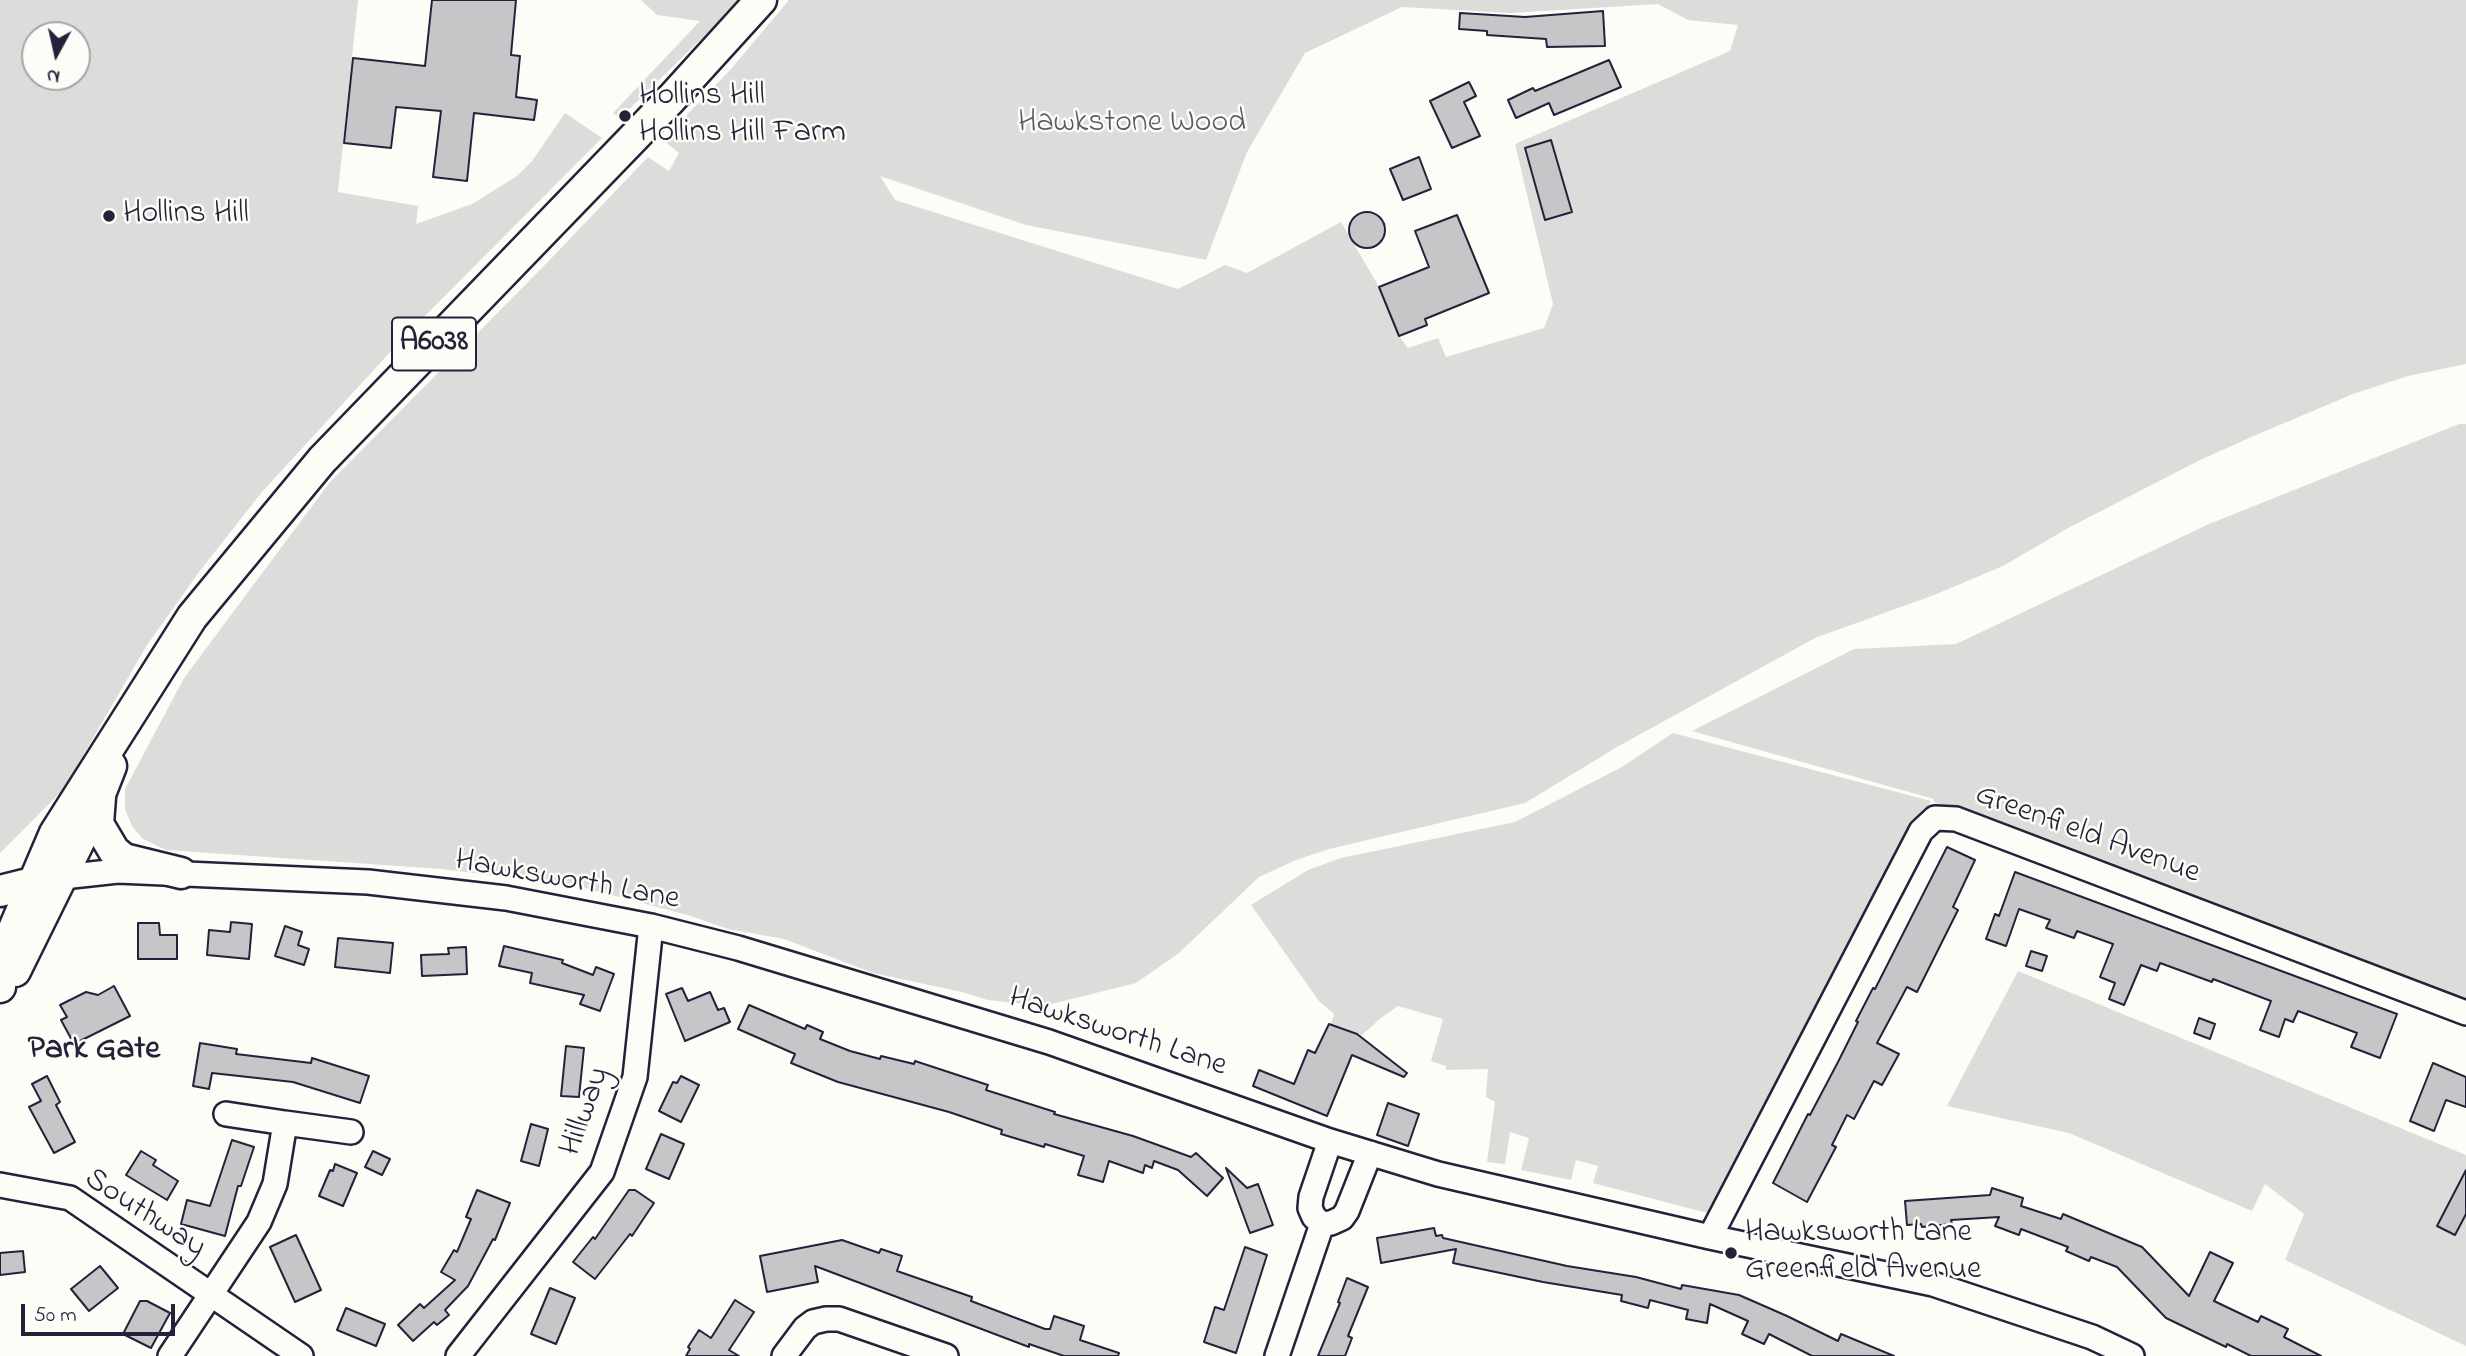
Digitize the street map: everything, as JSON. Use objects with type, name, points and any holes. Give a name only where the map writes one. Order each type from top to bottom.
[{"type":"main road","name":"A6038","points":[[0,988],[16,970],[49,879],[55,833],[192,617],[322,460],[671,99],[761,0]]},
{"type":"main road","name":"A6038","points":[[0,988],[3,949],[20,912],[49,879],[100,796],[110,773],[116,738]]},
{"type":"main road","points":[[100,796],[98,824],[114,851],[124,859],[181,873]]},
{"type":"main road","points":[[0,891],[49,879]]},
{"type":"street","name":"Greenfield Avenue","points":[[1710,1237],[1921,831],[1935,818],[1956,819],[2466,1013]]},
{"type":"street","name":"Hawksworth Lane","points":[[49,879],[106,871],[368,883],[506,898],[651,926],[738,948],[1049,1042],[1330,1140],[1438,1174],[1710,1237],[1933,1284],[2092,1338],[2132,1356]]},
{"type":"street","name":"Hillway","points":[[458,1356],[602,1172],[635,1077],[651,926]]},
{"type":"street","points":[[226,1114],[351,1132]]},
{"type":"street","points":[[211,1295],[259,1222],[270,1198],[279,1166],[285,1123]]},
{"type":"street","points":[[1330,1140],[1311,1197],[1310,1208],[1314,1217],[1322,1224],[1342,1218],[1347,1211],[1370,1153]]},
{"type":"street","name":"Southway","points":[[0,1185],[70,1198],[301,1356]]},
{"type":"street","points":[[1277,1356],[1322,1224]]},
{"type":"street","name":"Southway","points":[[170,1356],[211,1295]]},
{"type":"street","points":[[784,1356],[805,1328],[826,1319],[839,1319],[947,1356]]},
{"type":"green space","points":[[0,0],[358,0],[338,192],[418,206],[416,224],[472,204],[517,176],[532,161],[565,113],[602,138],[403,338],[262,492],[199,572],[147,645],[63,790],[0,853]]},
{"type":"green space","points":[[641,0],[741,0],[620,118],[613,113],[700,21],[657,15]]},
{"type":"green space","name":"Hawkstone Wood","points":[[789,0],[2466,0],[2466,364],[2408,376],[2353,394],[2200,460],[2070,527],[2003,566],[1934,595],[1815,638],[1617,747],[1525,803],[1329,849],[1296,860],[1259,877],[1179,953],[1136,983],[1051,1004],[988,1000],[873,973],[784,939],[728,929],[691,916],[582,887],[442,869],[166,850],[143,839],[132,826],[125,809],[125,789],[184,678],[330,482],[648,157],[669,171],[679,153],[663,140],[731,69]],"holes":[[[1658,4],[1688,20],[1738,25],[1730,51],[1515,144],[1553,304],[1544,328],[1446,357],[1438,338],[1408,348],[1399,336],[1379,287],[1341,222],[1247,273],[1225,265],[1178,289],[895,200],[880,176],[1026,225],[1206,260],[1247,152],[1305,53],[1402,7],[1511,13]]]},
{"type":"green space","points":[[2459,424],[2466,424],[2466,1003],[1934,802],[1934,799],[1692,731],[1854,649],[1956,644],[2209,524]]},
{"type":"green space","points":[[1673,733],[1931,801],[1727,1182],[1707,1213],[1593,1183],[1598,1166],[1576,1160],[1571,1180],[1521,1170],[1529,1138],[1510,1132],[1505,1164],[1487,1162],[1495,1102],[1486,1097],[1488,1069],[1446,1070],[1446,1066],[1431,1061],[1443,1019],[1398,1006],[1362,1035],[1331,1024],[1334,1014],[1319,1001],[1251,905],[1308,870],[1341,858],[1515,822],[1622,767]]},
{"type":"green space","points":[[2018,971],[2466,1155],[2466,1346],[2285,1260],[2304,1214],[2265,1184],[2252,1211],[2069,1133],[1947,1106]]},
{"type":"building","points":[[432,0],[516,0],[511,55],[520,56],[516,97],[537,100],[534,120],[474,113],[467,181],[433,177],[441,111],[396,107],[391,148],[344,143],[353,58],[425,66]]},
{"type":"building","points":[[1603,11],[1605,46],[1547,47],[1546,39],[1487,35],[1487,31],[1459,29],[1460,13],[1525,17]]},
{"type":"building","points":[[1609,60],[1621,87],[1554,115],[1549,103],[1516,118],[1508,100]]},
{"type":"building","points":[[1469,82],[1476,96],[1464,102],[1480,136],[1452,148],[1430,101]]},
{"type":"building","points":[[1551,140],[1572,212],[1545,220],[1525,148]]},
{"type":"building","points":[[1419,157],[1431,189],[1403,200],[1390,169]]},
{"type":"building","points":[[1367,212],[1380,217],[1385,230],[1380,243],[1367,248],[1354,243],[1349,230],[1354,217]]},
{"type":"building","points":[[1457,215],[1489,293],[1425,319],[1427,325],[1399,336],[1379,287],[1429,267],[1415,231]]},
{"type":"building","points":[[1947,847],[1975,860],[1953,907],[1958,910],[1917,992],[1907,987],[1877,1043],[1899,1054],[1882,1085],[1874,1081],[1854,1119],[1847,1115],[1832,1145],[1836,1147],[1807,1202],[1773,1183]]},
{"type":"building","points":[[2015,872],[2397,1014],[2380,1058],[2351,1047],[2357,1033],[2298,1011],[2293,1022],[2285,1019],[2279,1037],[2260,1030],[2271,1001],[2160,963],[2157,971],[2141,965],[2124,1005],[2109,999],[2115,983],[2100,977],[2113,944],[2077,931],[2074,938],[2046,928],[2050,920],[2019,909],[2006,946],[1986,939],[1995,914],[1999,916]]},
{"type":"building","points":[[231,922],[252,924],[249,959],[207,955],[209,930],[230,932]]},
{"type":"building","points":[[138,923],[159,923],[160,935],[177,935],[177,959],[138,959]]},
{"type":"building","points":[[285,926],[302,932],[298,945],[309,949],[304,965],[275,956]]},
{"type":"building","points":[[338,938],[393,943],[390,973],[335,967]]},
{"type":"building","points":[[504,946],[563,960],[562,963],[593,975],[596,967],[614,974],[600,1011],[580,1004],[584,995],[530,983],[532,973],[499,966]]},
{"type":"building","points":[[466,947],[467,974],[422,976],[421,955],[449,954],[448,948]]},
{"type":"building","points":[[2031,951],[2047,956],[2042,971],[2026,966]]},
{"type":"building","points":[[114,986],[130,1016],[74,1044],[61,1020],[67,1017],[60,1005],[86,992],[98,995]]},
{"type":"building","points":[[682,988],[688,1001],[710,992],[718,1010],[724,1008],[730,1022],[685,1041],[666,994]]},
{"type":"building","points":[[749,1005],[805,1029],[807,1025],[823,1032],[820,1039],[850,1051],[880,1059],[881,1056],[914,1064],[915,1061],[988,1085],[986,1090],[1055,1112],[1054,1114],[1133,1136],[1191,1157],[1196,1153],[1223,1178],[1207,1196],[1178,1170],[1154,1161],[1152,1168],[1145,1165],[1143,1173],[1109,1161],[1103,1182],[1078,1175],[1084,1156],[1001,1134],[1002,1130],[949,1112],[838,1082],[791,1063],[795,1054],[738,1029]]},
{"type":"building","points":[[2199,1018],[2215,1024],[2210,1039],[2194,1033]]},
{"type":"building","points":[[1329,1024],[1357,1034],[1407,1073],[1404,1077],[1352,1055],[1327,1116],[1253,1086],[1259,1070],[1294,1084],[1308,1050],[1315,1053]]},
{"type":"building","points":[[200,1043],[237,1049],[236,1054],[311,1063],[312,1058],[369,1076],[360,1103],[293,1082],[212,1073],[209,1089],[193,1086]]},
{"type":"building","points":[[566,1046],[584,1048],[579,1097],[561,1096]]},
{"type":"building","points":[[2433,1063],[2466,1077],[2466,1107],[2446,1100],[2434,1131],[2410,1121]]},
{"type":"building","points":[[47,1076],[60,1102],[56,1105],[75,1142],[54,1153],[29,1107],[41,1101],[32,1084]]},
{"type":"building","points":[[681,1076],[699,1085],[681,1122],[659,1111],[673,1082],[677,1083]]},
{"type":"building","points":[[1388,1103],[1419,1114],[1408,1146],[1377,1135]]},
{"type":"building","points":[[531,1124],[548,1129],[539,1166],[521,1161]]},
{"type":"building","points":[[661,1134],[684,1144],[669,1179],[646,1169]]},
{"type":"building","points":[[232,1140],[254,1147],[241,1186],[238,1186],[225,1236],[181,1224],[187,1200],[210,1206]]},
{"type":"building","points":[[141,1151],[156,1160],[153,1165],[178,1181],[167,1200],[126,1175]]},
{"type":"building","points":[[373,1151],[390,1159],[382,1175],[365,1167]]},
{"type":"building","points":[[335,1164],[357,1173],[343,1206],[319,1196]]},
{"type":"building","points":[[1226,1168],[1247,1188],[1258,1184],[1273,1225],[1250,1233]]},
{"type":"building","points":[[2466,1170],[2466,1214],[2455,1235],[2437,1226]]},
{"type":"building","points":[[1992,1188],[2023,1198],[2021,1206],[2061,1219],[2063,1214],[2142,1247],[2189,1296],[2210,1252],[2233,1263],[2214,1301],[2258,1322],[2261,1316],[2288,1329],[2284,1337],[2321,1356],[2251,1356],[2227,1344],[2226,1347],[2166,1318],[2117,1267],[2091,1257],[2089,1261],[2066,1251],[2068,1247],[2021,1229],[2019,1235],[1995,1226],[1999,1217],[1951,1220],[1952,1224],[1922,1227],[1921,1224],[1907,1225],[1905,1201],[1990,1195]]},
{"type":"building","points":[[477,1190],[510,1203],[495,1240],[493,1239],[468,1286],[445,1310],[449,1315],[437,1325],[434,1322],[413,1341],[398,1325],[420,1304],[424,1308],[455,1280],[441,1272],[454,1250],[457,1252],[471,1219],[466,1217]]},
{"type":"building","points":[[629,1190],[635,1190],[654,1203],[632,1236],[630,1234],[595,1279],[573,1262],[593,1237],[595,1239]]},
{"type":"building","points":[[1434,1228],[1436,1236],[1442,1235],[1443,1238],[1567,1266],[1636,1277],[1681,1289],[1682,1285],[1739,1295],[1838,1341],[1841,1334],[1894,1356],[1812,1356],[1769,1334],[1764,1344],[1742,1334],[1748,1321],[1710,1304],[1707,1323],[1686,1319],[1688,1310],[1650,1300],[1648,1308],[1621,1301],[1622,1295],[1453,1263],[1456,1249],[1381,1263],[1377,1238]]},
{"type":"building","points":[[296,1235],[321,1290],[295,1302],[270,1247]]},
{"type":"building","points":[[842,1240],[879,1253],[881,1249],[902,1256],[897,1271],[972,1297],[971,1301],[1045,1329],[1050,1329],[1054,1316],[1084,1326],[1080,1340],[1119,1353],[1118,1356],[1064,1356],[1029,1344],[1029,1347],[815,1266],[818,1282],[767,1292],[760,1256]]},
{"type":"building","points":[[1245,1247],[1267,1255],[1236,1353],[1204,1342],[1215,1307],[1224,1310]]},
{"type":"building","points":[[23,1251],[25,1272],[0,1275],[0,1253]]},
{"type":"building","points":[[100,1266],[118,1288],[89,1311],[71,1289]]},
{"type":"building","points":[[1347,1278],[1368,1287],[1348,1336],[1352,1338],[1345,1356],[1318,1356],[1340,1303],[1338,1302]]},
{"type":"building","points":[[550,1288],[575,1298],[556,1344],[531,1334]]},
{"type":"building","points":[[735,1300],[754,1312],[729,1350],[739,1356],[686,1356],[690,1349],[688,1347],[699,1330],[711,1338]]},
{"type":"building","points":[[140,1301],[147,1301],[170,1313],[151,1348],[123,1334]]},
{"type":"building","points":[[346,1308],[385,1324],[376,1346],[337,1330]]},
{"type":"place","name":"Hollins Hill Hollins Hill Farm","points":[[625,116]]},
{"type":"place","name":"Hollins Hill","points":[[109,216]]},
{"type":"place","name":"Hawksworth Lane Greenfield Avenue","points":[[1731,1253]]},
{"type":"district","name":"Park Gate","points":[[94,1052]]}]
